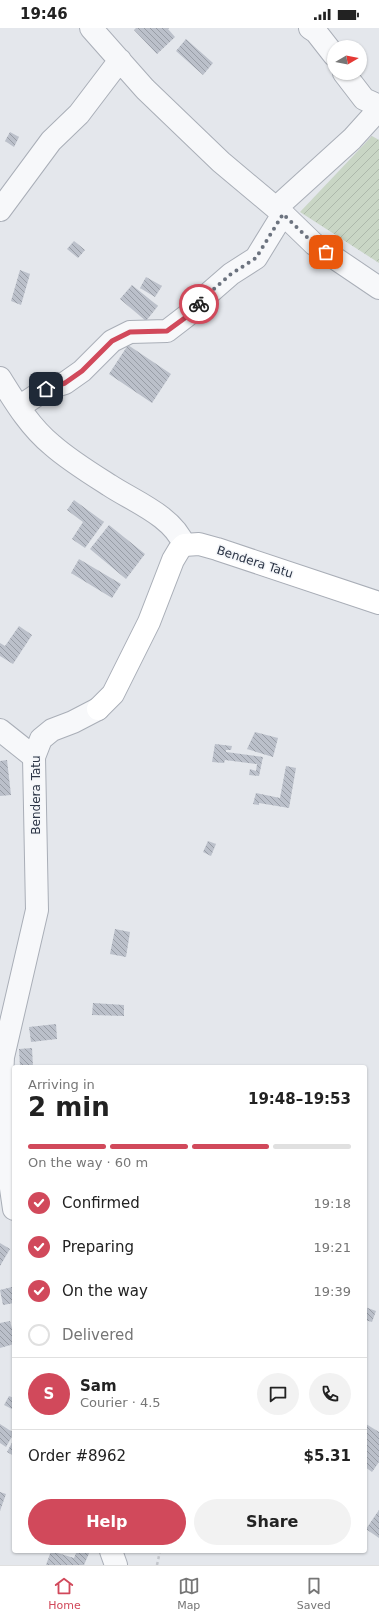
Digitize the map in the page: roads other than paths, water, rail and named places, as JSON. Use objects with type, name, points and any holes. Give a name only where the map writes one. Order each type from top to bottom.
[{"type":"main road","name":"Bendera Tatu","points":[[98,709],[113,694],[149,622],[173,560],[184,545],[199,544],[217,549],[379,603]]},
{"type":"street","points":[[91,28],[151,94],[221,162],[280,211],[314,244],[379,288]]},
{"type":"street","points":[[310,28],[316,32],[327,46]]},
{"type":"street","points":[[0,210],[51,141],[79,114],[120,60]]},
{"type":"street","points":[[349,80],[364,99],[379,106]]},
{"type":"street","points":[[19,407],[46,389],[65,383],[82,371],[112,341],[130,332],[167,331],[193,312],[208,294],[231,274],[256,258],[280,211],[379,110]]},
{"type":"street","points":[[0,378],[34,428],[52,445],[108,485],[153,512],[178,532],[184,545]]},
{"type":"street","name":"Bendera Tatu","points":[[12,1193],[1,1098],[3,1057],[37,910],[34,757],[41,739],[52,730],[74,722],[98,709]]},
{"type":"street","points":[[0,730],[34,757]]},
{"type":"street","points":[[112,1553],[116,1565]]}]
